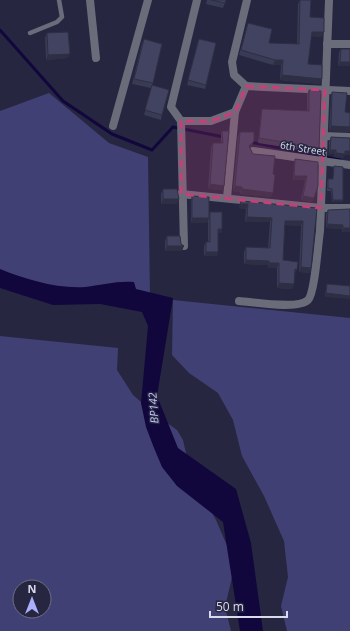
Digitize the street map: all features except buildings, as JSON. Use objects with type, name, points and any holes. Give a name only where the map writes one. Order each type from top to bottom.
[{"type":"street","points":[[90,0],[96,58]]},
{"type":"street","points":[[113,126],[148,0]]},
{"type":"street","points":[[184,246],[181,194],[181,121],[171,107],[197,0]]},
{"type":"street","points":[[247,0],[232,62],[234,75],[246,86],[350,91]]},
{"type":"street","points":[[239,301],[288,305],[308,301],[312,293],[320,231],[329,0]]},
{"type":"street","points":[[327,44],[350,44]]},
{"type":"street","points":[[227,198],[235,112],[246,86]]},
{"type":"street","points":[[181,121],[211,121],[235,112]]},
{"type":"street","points":[[324,136],[350,137]]},
{"type":"street","name":"6th Street","points":[[253,151],[350,165]]},
{"type":"street","points":[[181,194],[321,208],[350,208]]},
{"type":"lane","points":[[30,33],[57,22],[62,17],[59,0]]},
{"type":"highlighted area","points":[[246,86],[325,90],[321,208],[181,194],[181,121],[211,121],[235,112]]},
{"type":"shaded area","points":[[49,93],[109,143],[148,157],[150,297],[0,282],[0,111]]},
{"type":"shaded area","points":[[173,300],[350,318],[350,631],[287,631],[281,606],[288,577],[284,541],[264,496],[242,456],[233,420],[218,393],[189,373],[172,355]]},
{"type":"shaded area","points":[[0,336],[118,348],[117,370],[133,395],[156,415],[177,430],[183,440],[191,475],[216,520],[231,555],[233,573],[225,607],[231,631],[0,631]]},
{"type":"water","name":"BP142","points":[[0,269],[30,280],[52,285],[85,287],[134,282],[136,289],[173,298],[157,396],[178,448],[236,489],[251,543],[263,631],[240,631],[223,522],[177,486],[162,467],[146,427],[141,403],[148,326],[142,312],[100,304],[53,305],[0,288]]},
{"type":"waterway","points":[[0,30],[63,101],[112,134],[152,150],[173,127],[224,137]]},
{"type":"waterway","points":[[250,142],[340,160]]}]
